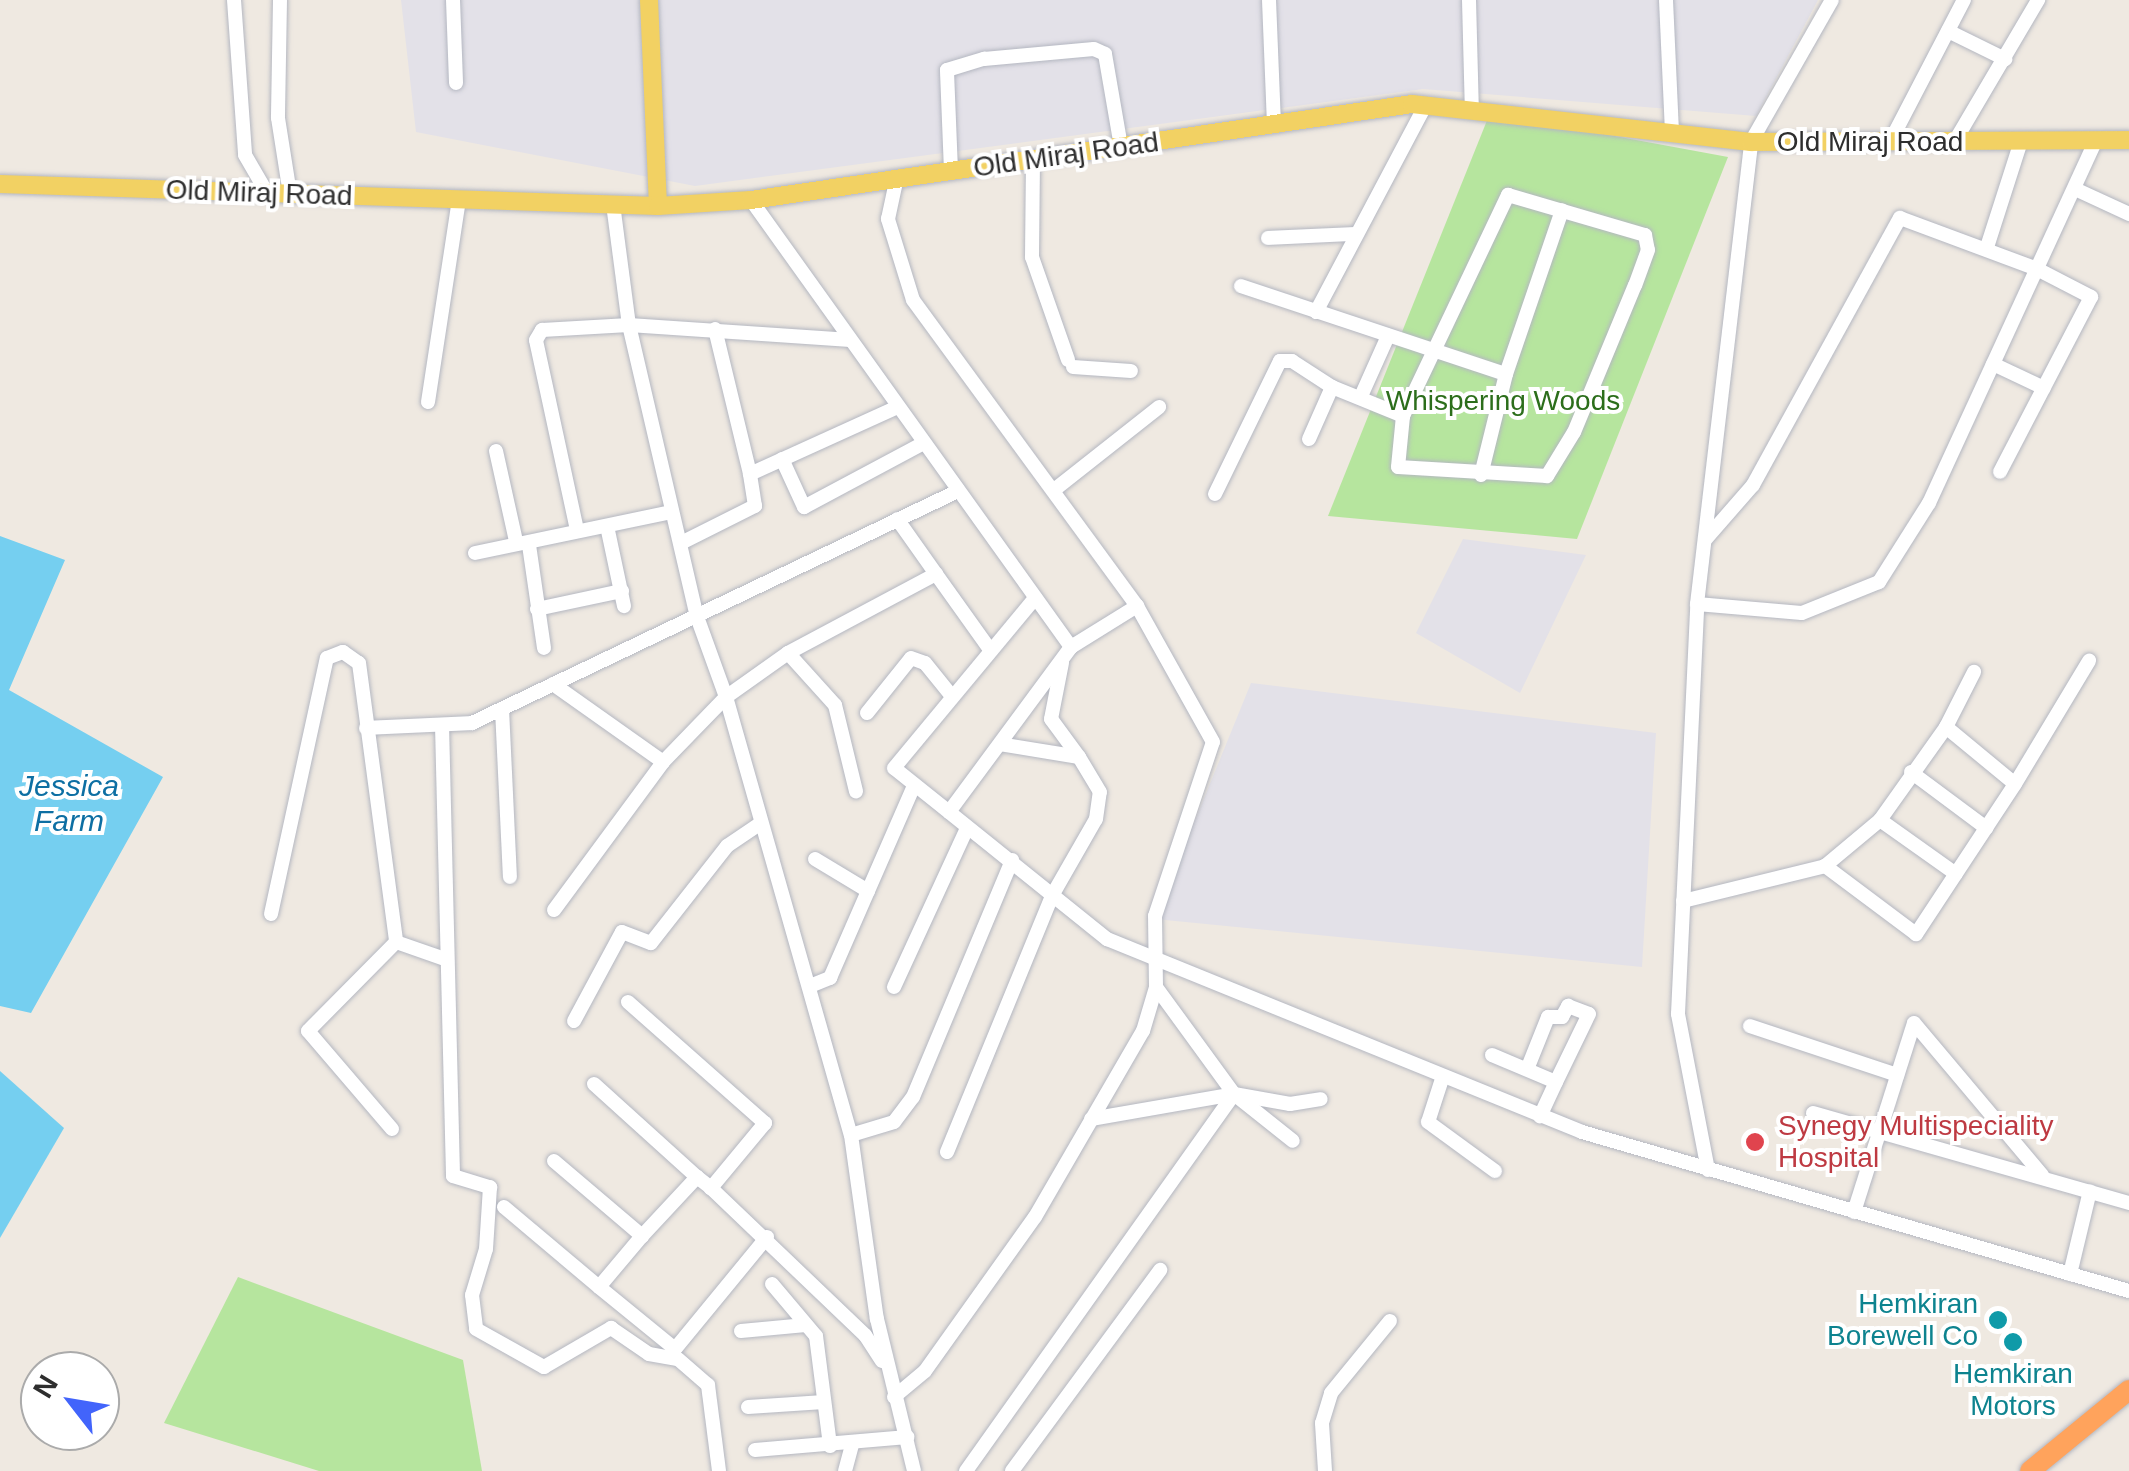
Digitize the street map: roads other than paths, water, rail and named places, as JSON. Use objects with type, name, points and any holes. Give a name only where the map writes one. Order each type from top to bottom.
[{"type":"highway","points":[[2030,1471],[2129,1390]]},
{"type":"highway","points":[[2052,1471],[2129,1407]]},
{"type":"main road","points":[[649,0],[658,206]]},
{"type":"main road","name":"Old Miraj Road","points":[[0,184],[658,206],[751,200],[1274,124],[1425,106],[1750,142],[2129,140]]},
{"type":"street","points":[[234,0],[245,155],[268,193]]},
{"type":"street","points":[[280,0],[278,118],[290,194]]},
{"type":"street","points":[[453,0],[456,82]]},
{"type":"street","points":[[1269,0],[1274,124]]},
{"type":"street","points":[[1469,0],[1472,111]]},
{"type":"street","points":[[1666,0],[1672,133]]},
{"type":"street","points":[[1708,1170],[1678,1014],[1697,604],[1750,142],[1832,0]]},
{"type":"street","points":[[1954,141],[2038,0]]},
{"type":"street","points":[[1890,142],[1960,2]]},
{"type":"street","points":[[1948,31],[2005,59]]},
{"type":"street","points":[[951,171],[947,70],[984,59],[1094,49],[1105,54],[1121,147]]},
{"type":"street","points":[[1316,312],[1425,106]]},
{"type":"street","points":[[1988,244],[2020,140]]},
{"type":"street","points":[[1697,604],[1802,613],[1878,582],[1928,503],[2096,140]]},
{"type":"street","points":[[1033,160],[1032,256],[1070,364],[1130,371]]},
{"type":"street","points":[[894,1397],[925,1371],[1035,1217],[1143,1031],[1156,987],[1151,956],[1155,916],[1213,742],[1138,606],[913,300],[888,219],[898,177]]},
{"type":"street","points":[[2075,189],[2129,214]]},
{"type":"street","points":[[1508,194],[1645,235],[1648,250],[1574,432],[1548,476],[1480,475],[1398,467],[1402,416],[1431,349],[1508,194]]},
{"type":"street","points":[[428,402],[459,199]]},
{"type":"street","points":[[751,200],[1035,598],[1067,652],[1051,719],[1100,792],[1096,819],[1053,894],[947,1152]]},
{"type":"street","points":[[614,204],[629,325],[670,512],[681,543],[696,614],[726,697],[758,826],[810,986],[851,1135],[888,1370],[914,1471]]},
{"type":"street","points":[[1480,475],[1506,374],[1562,210]]},
{"type":"street","points":[[1704,540],[1752,485],[1900,218],[2037,269],[2091,297],[2000,472]]},
{"type":"street","points":[[1268,238],[1354,234]]},
{"type":"street","points":[[1241,286],[1506,374]]},
{"type":"street","points":[[576,530],[537,334],[629,325],[850,340]]},
{"type":"street","points":[[681,543],[755,506],[714,328]]},
{"type":"street","points":[[1362,394],[1388,336]]},
{"type":"street","points":[[1215,494],[1280,361],[1292,361],[1332,387],[1362,394],[1402,416]]},
{"type":"street","points":[[1993,364],[2044,388]]},
{"type":"street","points":[[1309,439],[1332,387]]},
{"type":"street","points":[[750,474],[898,407]]},
{"type":"street","points":[[1054,490],[1159,407]]},
{"type":"street","points":[[782,459],[804,508],[924,444]]},
{"type":"street","points":[[496,451],[522,543],[544,648]]},
{"type":"street","points":[[366,728],[472,723],[958,491]]},
{"type":"street","points":[[475,553],[670,512]]},
{"type":"street","points":[[898,519],[988,647]]},
{"type":"street","points":[[537,609],[623,598],[607,526]]},
{"type":"street","points":[[554,910],[663,762],[726,697],[788,653],[936,574]]},
{"type":"street","points":[[1035,598],[988,647],[894,768],[912,788],[1012,860],[1107,939],[1540,1116],[1708,1170],[2129,1291]]},
{"type":"street","points":[[948,812],[1067,652],[1138,606]]},
{"type":"street","points":[[271,914],[310,721],[335,651],[359,663],[396,942]]},
{"type":"street","points":[[788,653],[835,705],[856,791]]},
{"type":"street","points":[[867,713],[911,658],[925,663],[950,694]]},
{"type":"street","points":[[1825,866],[1916,934],[2015,784],[2088,661]]},
{"type":"street","points":[[1684,901],[1825,866],[1880,820],[1946,727],[1974,672]]},
{"type":"street","points":[[553,684],[663,762]]},
{"type":"street","points":[[502,708],[510,877]]},
{"type":"street","points":[[442,725],[453,1176],[490,1187],[486,1250],[472,1295],[476,1329],[544,1367],[611,1328],[649,1354],[678,1360],[708,1385],[719,1471]]},
{"type":"street","points":[[1946,727],[2015,784]]},
{"type":"street","points":[[1000,744],[1079,756]]},
{"type":"street","points":[[1911,772],[1986,828]]},
{"type":"street","points":[[810,986],[830,978],[912,788]]},
{"type":"street","points":[[1880,820],[1956,874]]},
{"type":"street","points":[[574,1021],[622,932],[651,943],[727,846],[758,826]]},
{"type":"street","points":[[894,987],[967,828]]},
{"type":"street","points":[[815,859],[868,891]]},
{"type":"street","points":[[851,1135],[894,1122],[912,1096],[1012,860]]},
{"type":"street","points":[[396,942],[446,959]]},
{"type":"street","points":[[392,1130],[308,1030],[396,942]]},
{"type":"street","points":[[1156,987],[1234,1094],[1293,1141]]},
{"type":"street","points":[[628,1002],[765,1123],[711,1188]]},
{"type":"street","points":[[1528,1067],[1548,1016],[1562,1017],[1568,1006],[1589,1014],[1540,1116]]},
{"type":"street","points":[[1854,1212],[1914,1023],[2043,1176]]},
{"type":"street","points":[[1750,1026],[1897,1074]]},
{"type":"street","points":[[1492,1055],[1556,1082]]},
{"type":"street","points":[[1442,1079],[1428,1122],[1494,1170]]},
{"type":"street","points":[[594,1084],[767,1237],[866,1335],[888,1370]]},
{"type":"street","points":[[966,1471],[1234,1094]]},
{"type":"street","points":[[1091,1119],[1234,1094],[1290,1104],[1321,1099]]},
{"type":"street","points":[[1813,1114],[2129,1203]]},
{"type":"street","points":[[554,1161],[642,1236]]},
{"type":"street","points":[[599,1287],[697,1176]]},
{"type":"street","points":[[2070,1274],[2090,1191]]},
{"type":"street","points":[[504,1207],[676,1349],[767,1237]]},
{"type":"street","points":[[1012,1471],[1160,1270]]},
{"type":"street","points":[[772,1284],[816,1336],[830,1446]]},
{"type":"street","points":[[1325,1471],[1322,1423],[1331,1393],[1390,1321]]},
{"type":"street","points":[[741,1330],[806,1325]]},
{"type":"street","points":[[748,1407],[824,1402]]},
{"type":"street","points":[[755,1450],[907,1437]]},
{"type":"street","points":[[845,1471],[852,1444]]},
{"type":"water","name":"Jessica Farm","points":[[0,536],[65,560],[9,690],[163,777],[31,1013],[0,1006]]},
{"type":"water","points":[[0,1071],[64,1128],[0,1238]]},
{"type":"place","name":"Synegy Multispeciality Hospital","points":[[1755,1142]]},
{"type":"place","name":"Hemkiran Borewell Co","points":[[1998,1320]]},
{"type":"place","name":"Hemkiran Motors","points":[[2013,1342]]},
{"type":"park label","name":"Whispering Woods","points":[[1503,401]]}]
